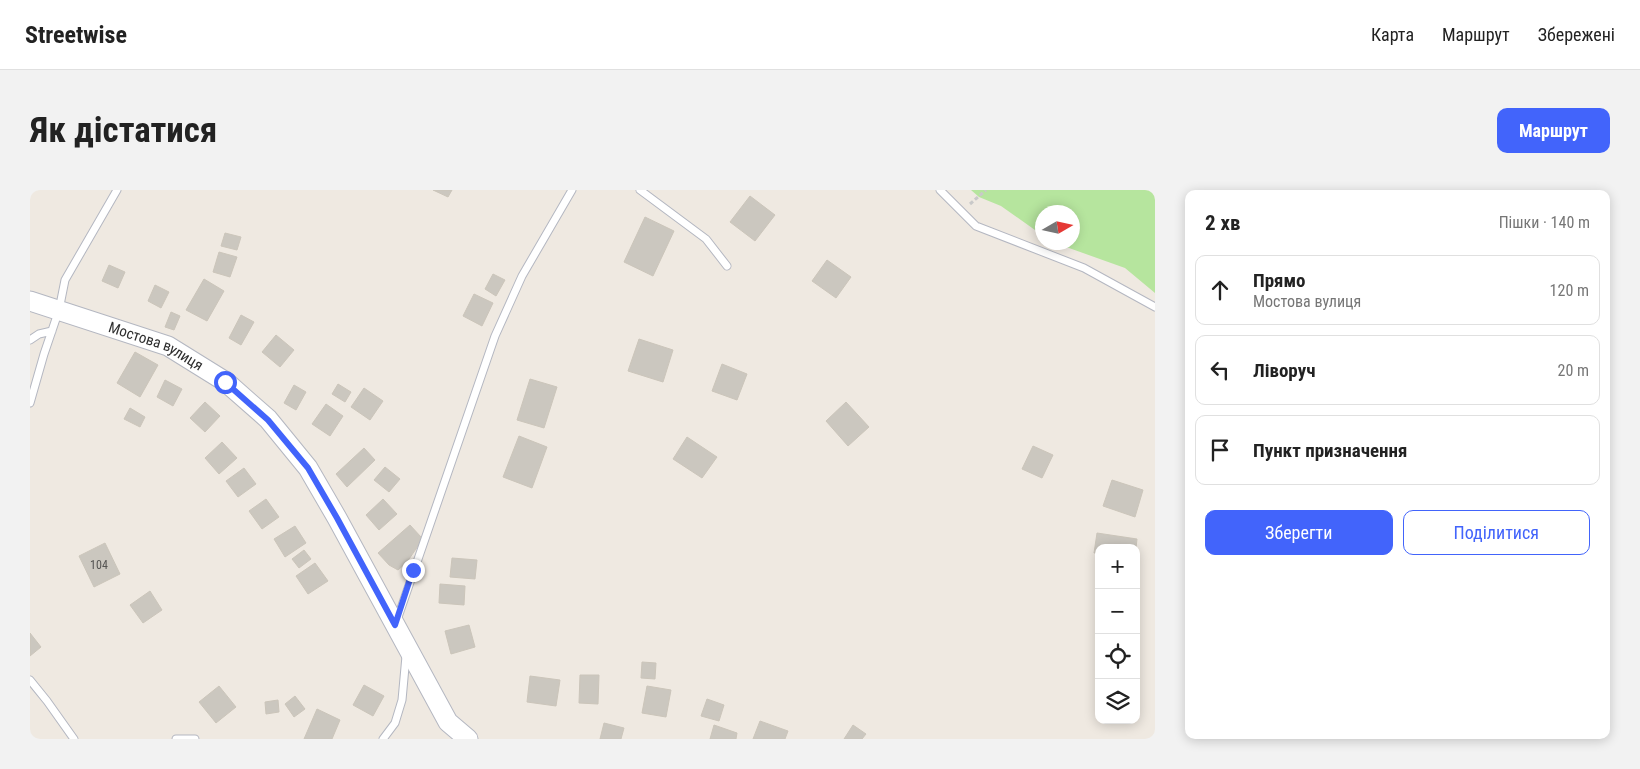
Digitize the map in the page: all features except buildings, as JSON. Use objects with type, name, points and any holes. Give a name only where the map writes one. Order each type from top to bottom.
[{"type":"street","name":"Мостова вулиця","points":[[30,301],[168,346],[226,382],[268,420],[308,468],[448,722],[468,739]]},
{"type":"lane","points":[[30,403],[59,310],[65,280],[118,190]]},
{"type":"lane","points":[[395,625],[495,336],[522,276],[572,190]]},
{"type":"lane","points":[[640,190],[706,239],[726,266]]},
{"type":"lane","points":[[940,190],[976,226],[1084,268],[1155,307]]},
{"type":"lane","points":[[30,340],[39,334],[52,331]]},
{"type":"lane","points":[[384,739],[395,723],[402,700],[406,646]]},
{"type":"lane","points":[[30,680],[74,739]]},
{"type":"lane","points":[[176,739],[195,739]]},
{"type":"path","points":[[961,211],[986,190]]},
{"type":"green space","points":[[971,190],[1155,190],[1155,293],[1125,268],[1075,250],[1080,250],[1080,205],[1035,205],[1035,230],[1001,206],[979,197]]},
{"type":"route","points":[[225,382],[268,420],[308,468],[395,625],[413,570]]}]
